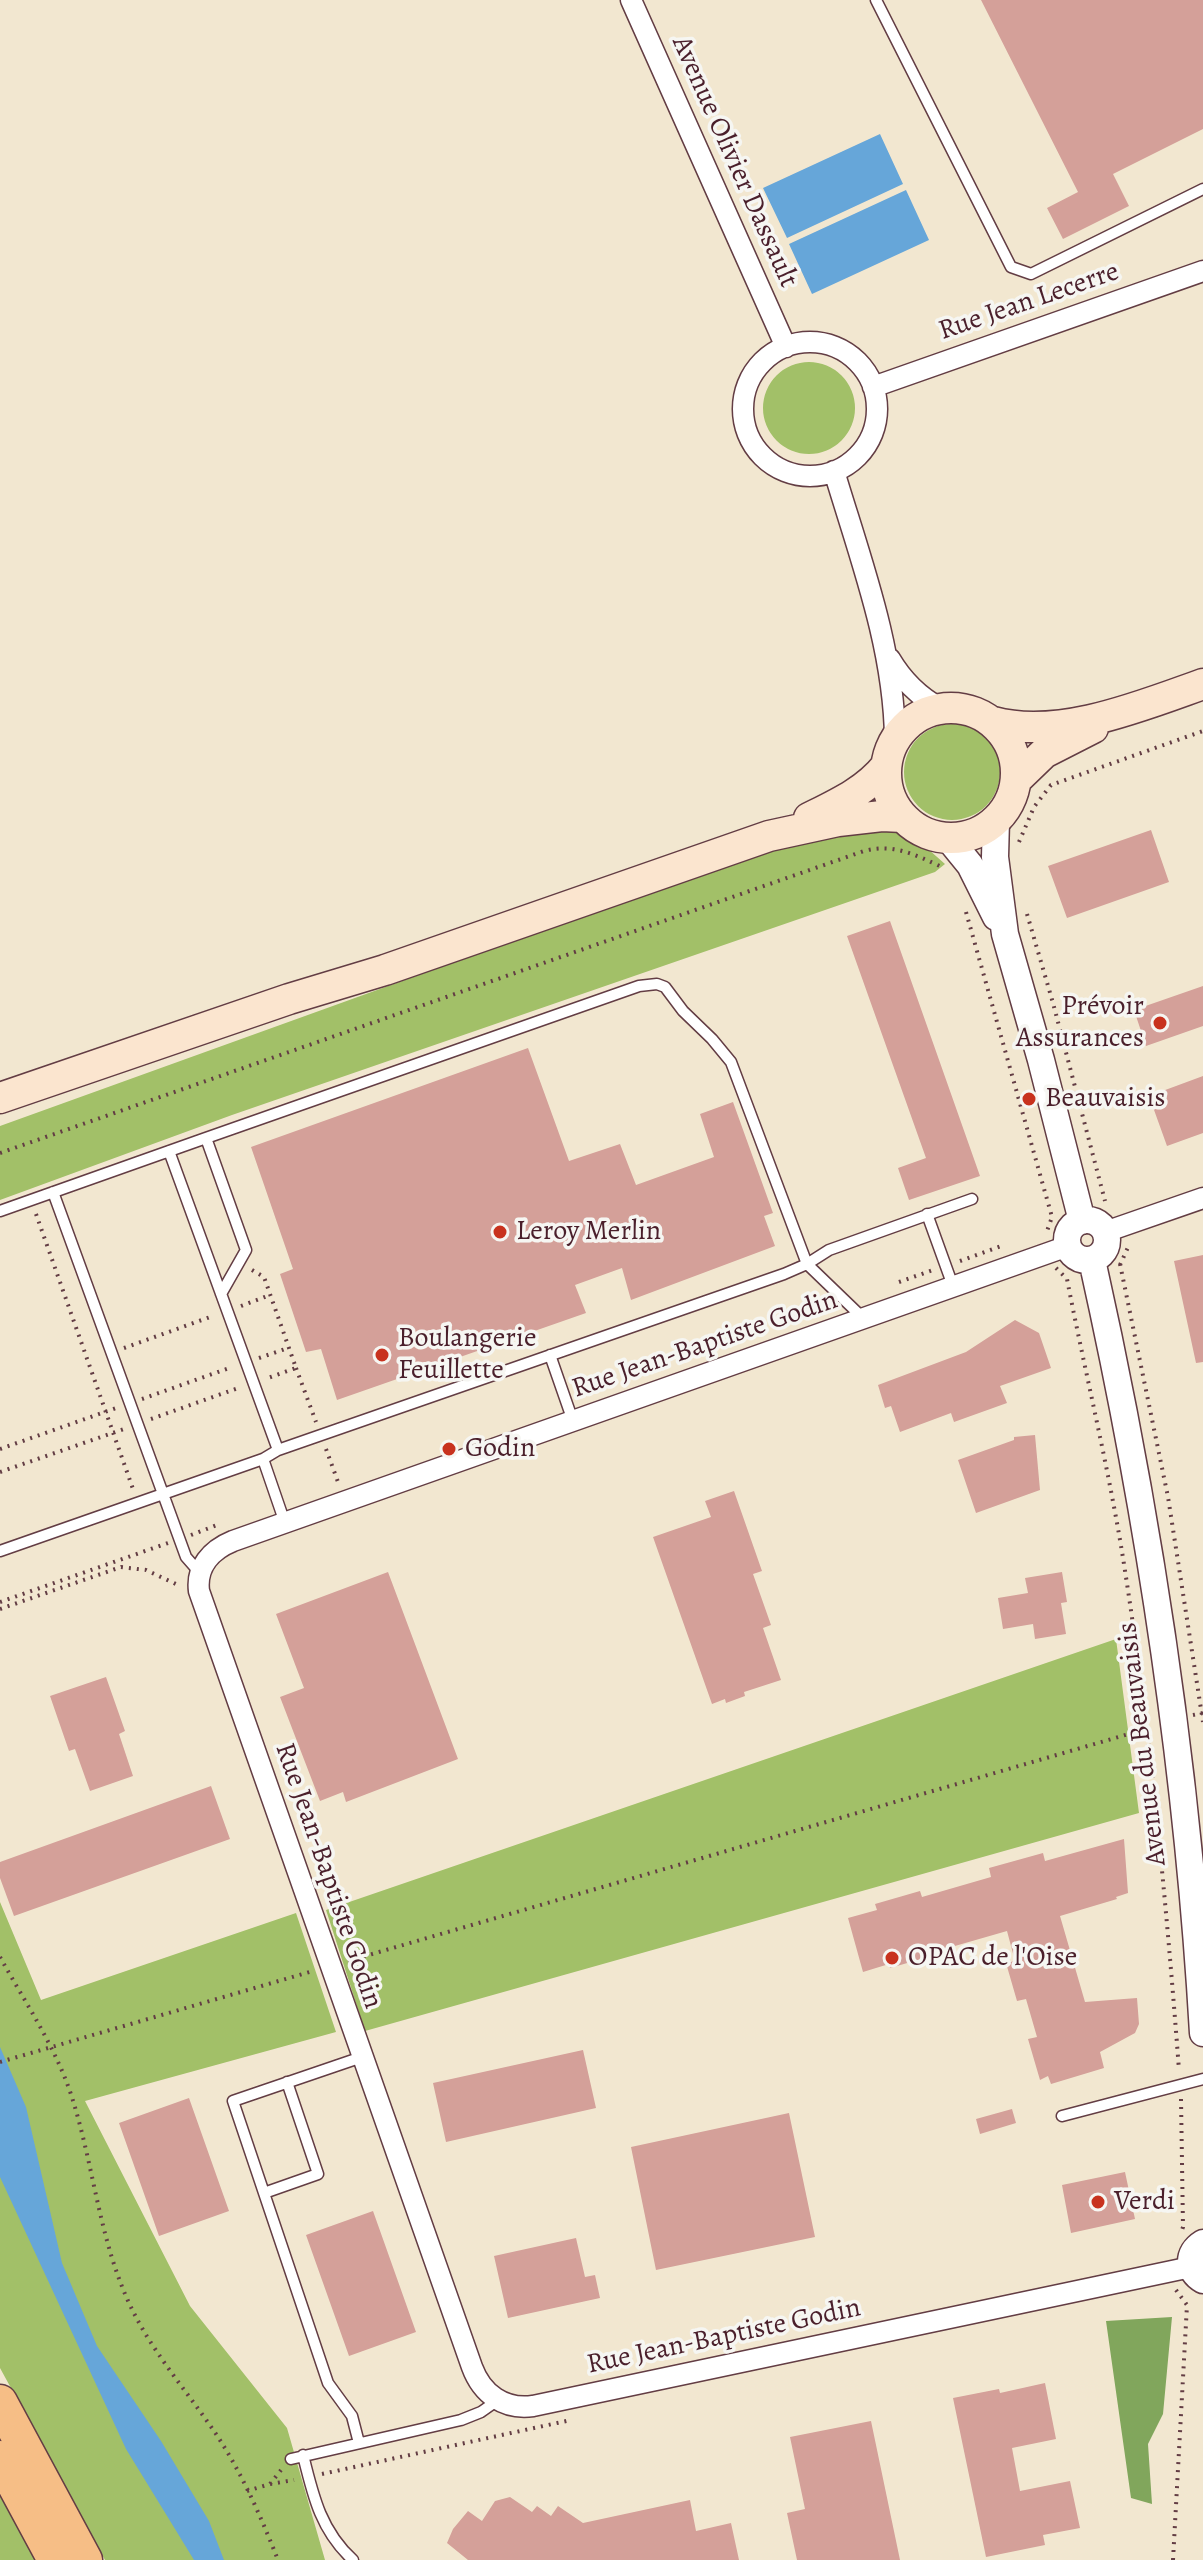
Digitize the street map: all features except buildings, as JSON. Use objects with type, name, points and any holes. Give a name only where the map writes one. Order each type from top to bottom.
[{"type":"main road","points":[[1016,780],[1044,753],[1132,709],[1203,684]]},
{"type":"main road","points":[[769,836],[859,791],[874,780],[914,718],[940,708],[968,710],[1011,727],[1037,727],[1132,709]]},
{"type":"main road","points":[[890,752],[889,793],[903,817],[923,832],[948,838],[974,834],[996,820],[1012,797],[1016,780],[1010,744],[993,722]]},
{"type":"main road","points":[[0,1098],[289,999],[385,970],[769,836],[838,821],[903,817]]},
{"type":"main road","points":[[0,1116],[317,999],[385,970]]},
{"type":"main road","points":[[0,2402],[85,2560]]},
{"type":"main road","points":[[0,2458],[55,2560]]},
{"type":"street","name":"Avenue Olivier Dassault","points":[[631,0],[786,347]]},
{"type":"street","name":"Rue Jean Lecerre","points":[[873,387],[1203,271]]},
{"type":"street","points":[[807,342],[838,348],[856,360],[873,387],[876,417],[871,437],[852,461],[834,471],[806,475],[779,468],[757,449],[748,433],[743,405],[751,378],[770,356],[786,347],[807,342]]},
{"type":"street","points":[[834,471],[864,568],[885,651],[894,708],[890,752]]},
{"type":"street","points":[[885,651],[910,686],[940,708]]},
{"type":"street","points":[[996,820],[995,857],[1005,934],[1044,1071],[1094,1226],[1107,1242],[1105,1249],[1092,1260],[1077,1258],[1058,1249],[1070,1229],[1094,1226],[1203,1198]]},
{"type":"street","points":[[948,838],[970,865],[1005,934]]},
{"type":"street","name":"Rue Jean-Baptiste Godin","points":[[1058,1249],[222,1546],[208,1557],[198,1583],[201,1599],[476,2378],[488,2394],[517,2407],[533,2406],[1189,2273]]},
{"type":"street","name":"Avenue du Beauvaisis","points":[[1092,1260],[1133,1455],[1175,1721],[1197,1939],[1203,2033]]},
{"type":"street","points":[[1189,2273],[1192,2253],[1203,2243]]},
{"type":"lane","points":[[876,0],[1011,267],[1031,274],[1203,189]]},
{"type":"lane","points":[[0,1211],[639,986],[657,984],[670,991],[683,1011],[731,1062],[807,1264],[863,1318]]},
{"type":"lane","points":[[206,1138],[246,1250],[221,1294]]},
{"type":"lane","points":[[169,1151],[278,1450]]},
{"type":"lane","points":[[53,1192],[186,1557],[200,1573]]},
{"type":"lane","points":[[0,1551],[807,1264],[829,1250],[972,1199]]},
{"type":"lane","points":[[927,1214],[953,1286]]},
{"type":"lane","points":[[550,1355],[573,1421]]},
{"type":"lane","points":[[263,1459],[285,1523]]},
{"type":"lane","points":[[359,2443],[352,2416],[328,2383],[233,2101],[362,2057]]},
{"type":"lane","points":[[1062,2116],[1203,2079]]},
{"type":"lane","points":[[264,2193],[318,2174],[287,2082]]},
{"type":"lane","points":[[291,2459],[461,2420],[481,2412],[498,2400]]},
{"type":"lane","points":[[303,2455],[326,2528],[337,2546],[353,2560]]},
{"type":"path","points":[[995,857],[1017,846],[1034,807],[1051,785],[1203,731]]},
{"type":"path","points":[[0,1153],[864,851],[883,847],[901,849],[954,871],[970,865]]},
{"type":"path","points":[[963,900],[1052,1217],[1046,1231],[1058,1249],[1055,1267],[1067,1279],[1122,1556],[1147,1729],[1164,1885],[1180,2085],[1183,2227],[1168,2257],[1189,2273],[1176,2290],[1187,2305],[1173,2560]]},
{"type":"path","points":[[1026,912],[1105,1201]]},
{"type":"path","points":[[31,1200],[138,1502]]},
{"type":"path","points":[[1120,1264],[1168,1497],[1203,1722]]},
{"type":"path","points":[[88,1361],[270,1295]]},
{"type":"path","points":[[0,1472],[296,1368],[289,1348]]},
{"type":"path","points":[[0,1609],[121,1567],[157,1573],[201,1599]]},
{"type":"path","points":[[1175,1721],[1202,1713]]},
{"type":"path","points":[[0,2062],[1147,1729]]},
{"type":"path","points":[[0,1957],[50,2047],[74,2103],[113,2263],[129,2304],[143,2331],[217,2436],[247,2491],[278,2560]]},
{"type":"path","points":[[247,2491],[270,2484],[291,2459]]},
{"type":"green space","points":[[809,362],[827,366],[841,376],[851,390],[855,408],[851,426],[841,440],[827,450],[809,454],[791,450],[777,440],[767,426],[763,408],[767,390],[777,376],[791,366]]},
{"type":"green space","points":[[943,724],[961,724],[979,732],[992,745],[1000,763],[997,791],[979,812],[961,820],[943,820],[925,812],[912,799],[904,781],[904,763],[912,745],[925,732]]},
{"type":"green space","points":[[886,825],[928,849],[945,864],[935,872],[232,1115],[0,1200],[0,1126],[793,840]]},
{"type":"green space","points":[[1116,1639],[1139,1813],[365,2031],[326,1910]]},
{"type":"green space","points":[[0,1902],[41,2000],[296,1913],[336,2032],[85,2101],[190,2306],[287,2428],[325,2560],[105,2560],[0,2368]]},
{"type":"green space","points":[[1172,2317],[1163,2414],[1148,2444],[1152,2504],[1131,2498],[1106,2321]]},
{"type":"green space","points":[[0,2487],[38,2560],[0,2560]]},
{"type":"water","points":[[880,134],[903,184],[787,238],[763,188]]},
{"type":"water","points":[[906,190],[929,240],[812,294],[789,244]]},
{"type":"water","points":[[0,2047],[26,2107],[62,2263],[97,2346],[161,2441],[209,2521],[224,2560],[194,2560],[126,2449],[0,2177]]},
{"type":"place","name":"Prévoir Assurances","points":[[1160,1023]]},
{"type":"place","name":"Beauvaisis","points":[[1029,1099]]},
{"type":"place","name":"Leroy Merlin","points":[[500,1232]]},
{"type":"place","name":"Boulangerie Feuillette","points":[[382,1355]]},
{"type":"place","name":"Godin","points":[[449,1449]]},
{"type":"place","name":"OPAC de l'Oise","points":[[892,1958]]},
{"type":"place","name":"Verdi","points":[[1098,2202]]}]
